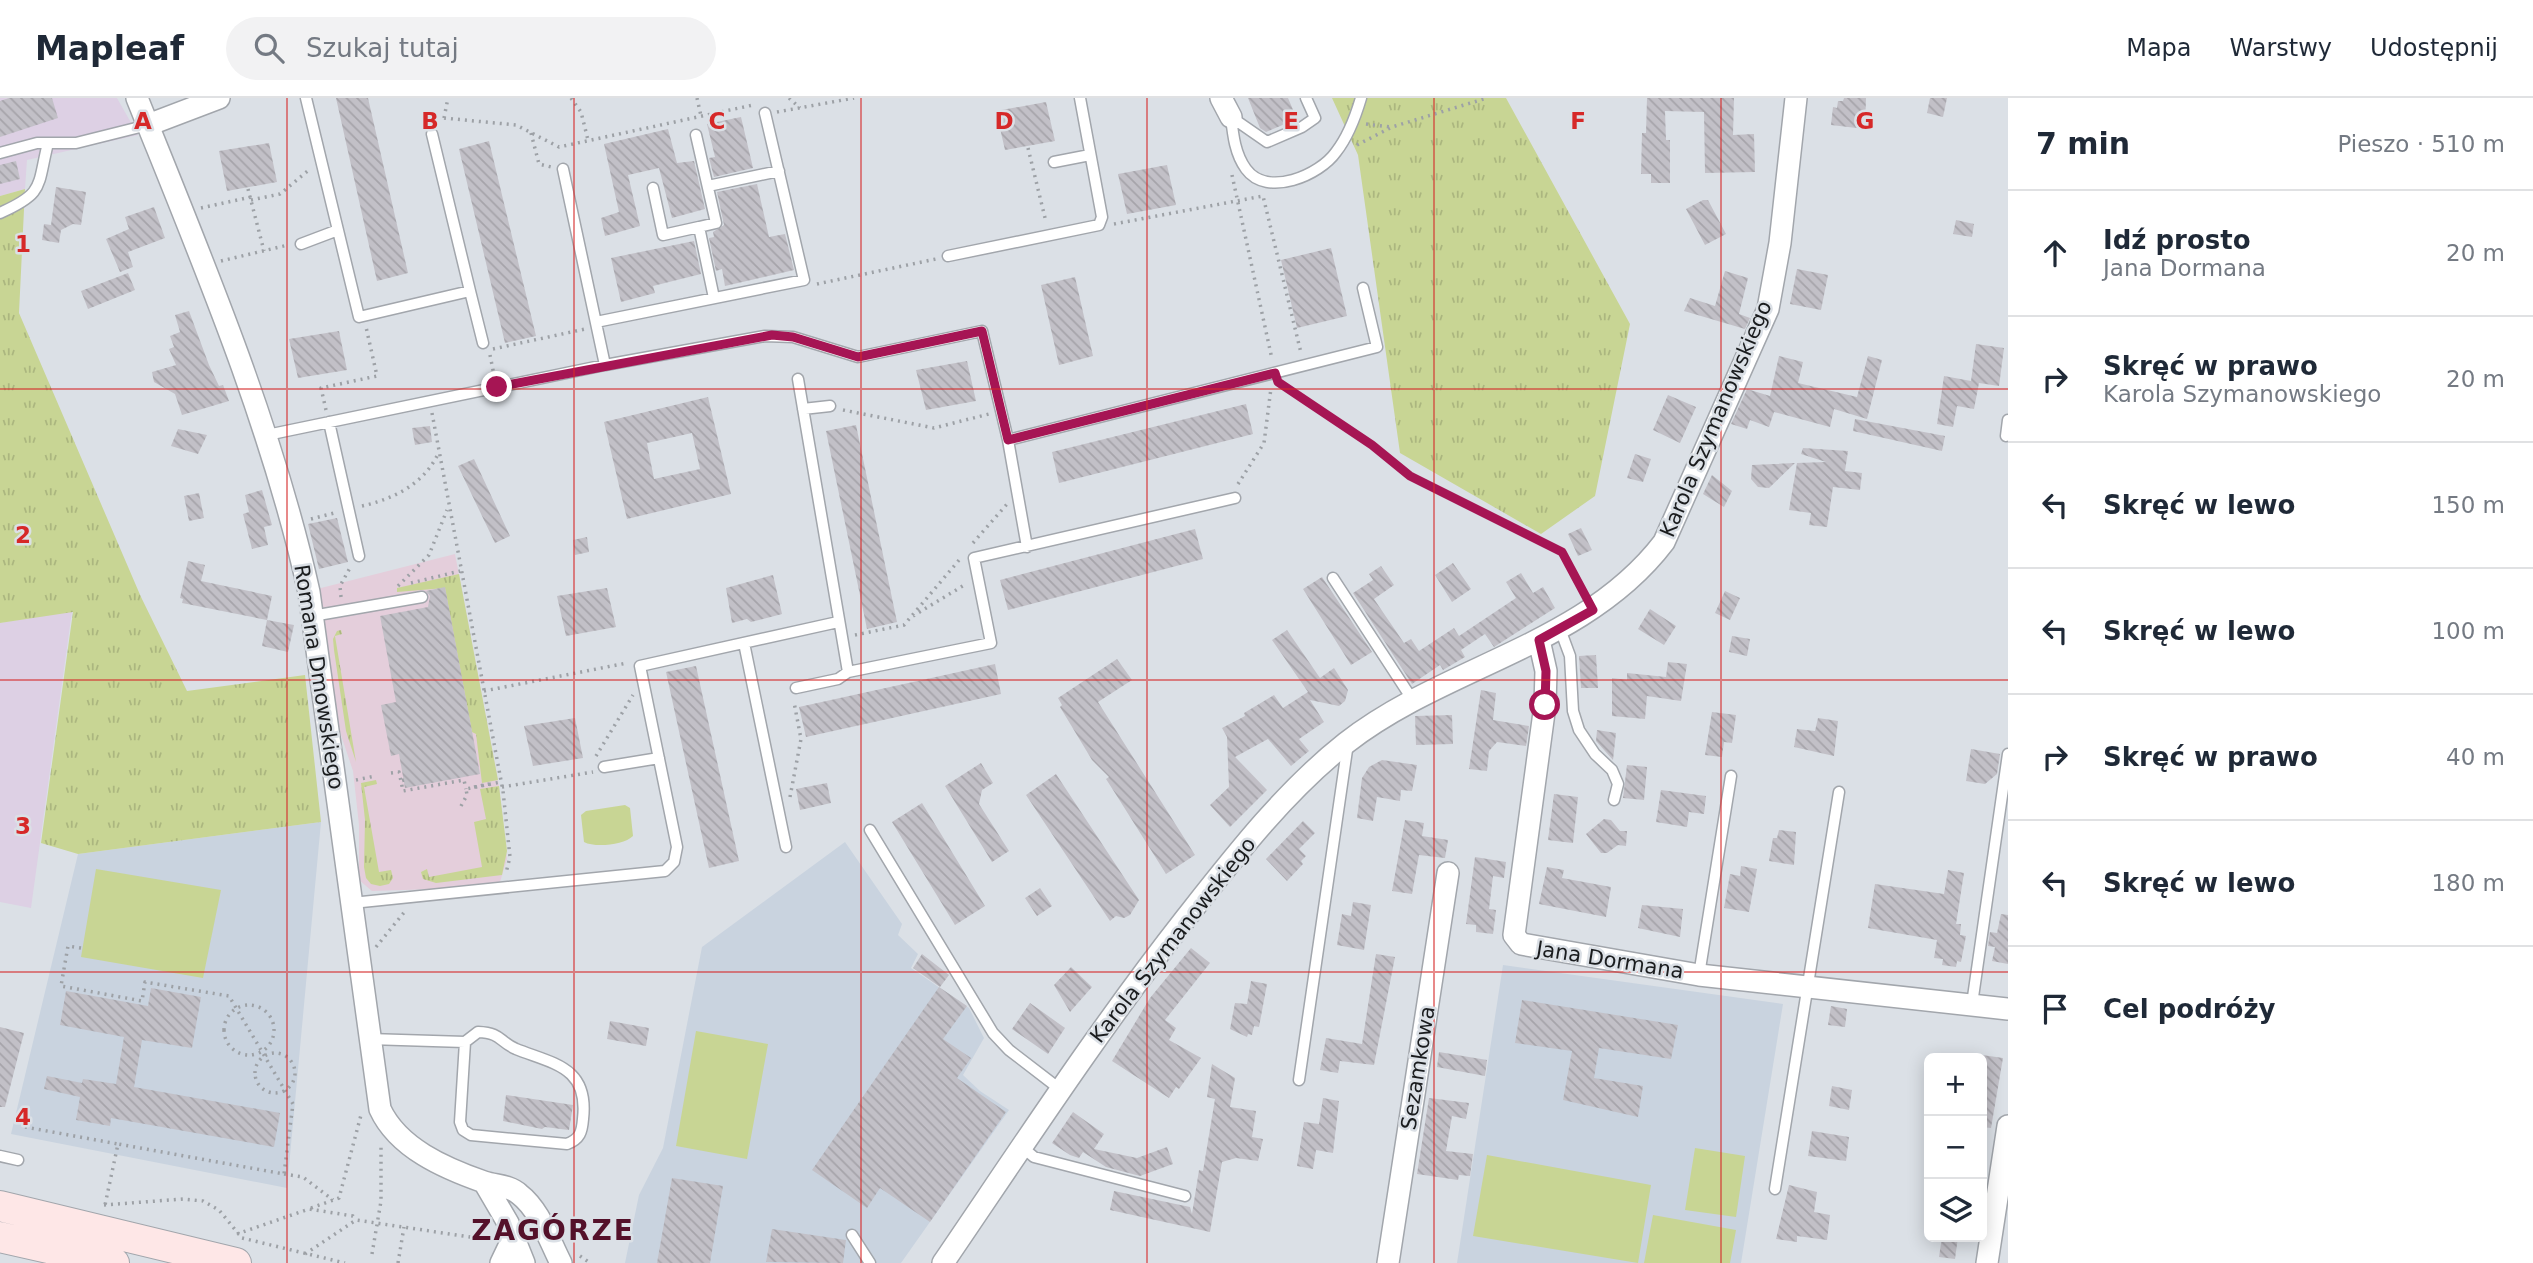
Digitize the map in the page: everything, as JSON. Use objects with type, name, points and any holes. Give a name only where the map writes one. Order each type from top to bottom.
[{"type":"main road","points":[[0,1206],[237,1249]]},
{"type":"main road","points":[[0,1237],[97,1261]]},
{"type":"street","name":"Romana Dmowskiego","points":[[137,98],[267,435],[302,561],[312,616],[380,1109],[394,1133],[415,1150],[484,1182],[512,1188],[530,1203],[561,1263]]},
{"type":"street","points":[[148,125],[219,98]]},
{"type":"street","points":[[1221,98],[1231,117]]},
{"type":"street","name":"Karola Szymanowskiego","points":[[943,1263],[1124,997],[1230,861],[1318,766],[1349,741],[1414,702],[1593,610],[1646,566],[1664,542],[1768,309],[1780,243],[1796,98]]},
{"type":"street","name":"Jana Dormana","points":[[1539,640],[1546,671],[1545,705],[1514,935],[1521,944],[1529,948],[1699,975],[2008,1009]]},
{"type":"street","name":"Sezamkowa","points":[[1388,1263],[1448,873]]},
{"type":"street","points":[[1987,1263],[2008,1126]]},
{"type":"street","points":[[484,1182],[505,1216],[501,1263]]},
{"type":"street","points":[[505,1239],[524,1263]]},
{"type":"lane","points":[[306,98],[359,317],[470,291]]},
{"type":"lane","points":[[948,256],[1099,225],[1102,218],[1080,98]]},
{"type":"lane","points":[[1231,117],[1267,142],[1302,127],[1315,118],[1306,98]]},
{"type":"lane","points":[[1231,117],[1234,145],[1247,171],[1268,182],[1309,176],[1335,154],[1362,98]]},
{"type":"lane","points":[[597,324],[804,280],[765,108]]},
{"type":"lane","points":[[0,153],[48,143],[76,143],[148,125]]},
{"type":"lane","points":[[432,134],[483,343]]},
{"type":"lane","points":[[653,188],[663,235],[716,223],[696,135]]},
{"type":"lane","points":[[0,213],[29,200],[38,188],[48,143]]},
{"type":"lane","points":[[1054,162],[1090,155]]},
{"type":"lane","points":[[563,169],[606,365]]},
{"type":"lane","points":[[708,186],[779,172]]},
{"type":"lane","points":[[699,227],[714,298]]},
{"type":"lane","points":[[301,244],[338,230]]},
{"type":"lane","points":[[1008,440],[1377,347],[1363,288]]},
{"type":"lane","points":[[267,435],[606,365],[772,335],[793,337],[847,356],[870,356],[982,331],[1008,440],[1027,547]]},
{"type":"lane","points":[[798,379],[848,672]]},
{"type":"lane","points":[[803,410],[830,406]]},
{"type":"lane","points":[[2006,436],[2008,420]]},
{"type":"lane","points":[[329,422],[359,556]]},
{"type":"lane","points":[[796,688],[838,679],[848,672],[992,643],[974,558],[1235,498]]},
{"type":"lane","points":[[1333,578],[1414,702]]},
{"type":"lane","points":[[312,616],[422,597]]},
{"type":"lane","points":[[352,903],[665,871],[674,862],[677,847],[640,666],[838,622]]},
{"type":"lane","points":[[1560,629],[1570,656],[1573,711],[1579,730],[1595,754],[1612,770],[1618,784],[1614,800]]},
{"type":"lane","points":[[744,643],[786,847]]},
{"type":"lane","points":[[1299,1080],[1349,741]]},
{"type":"lane","points":[[1972,1004],[2008,754]]},
{"type":"lane","points":[[604,767],[659,758]]},
{"type":"lane","points":[[1699,975],[1731,776]]},
{"type":"lane","points":[[1775,1189],[1839,792]]},
{"type":"lane","points":[[870,830],[993,1033],[1009,1050],[1061,1090]]},
{"type":"lane","points":[[369,1039],[465,1042],[478,1032],[495,1033],[514,1048],[563,1066],[574,1076],[585,1102],[582,1132],[576,1140],[567,1144],[471,1135],[463,1130],[460,1122],[465,1042]]},
{"type":"lane","points":[[1022,1147],[1034,1157],[1185,1196]]},
{"type":"lane","points":[[0,1156],[18,1160]]},
{"type":"lane","points":[[852,1236],[870,1263]]},
{"type":"path","points":[[432,134],[444,118],[448,98]]},
{"type":"path","points":[[571,98],[581,112],[588,140]]},
{"type":"path","points":[[697,98],[701,116]]},
{"type":"path","points":[[789,98],[800,108]]},
{"type":"path","points":[[781,111],[854,98]]},
{"type":"path","points":[[1335,154],[1392,127],[1487,98]]},
{"type":"path","points":[[444,118],[516,125],[559,147],[701,116],[765,108]]},
{"type":"path","points":[[531,132],[538,160]]},
{"type":"path","points":[[1028,148],[1049,235]]},
{"type":"path","points":[[196,209],[280,194],[304,172],[322,164]]},
{"type":"path","points":[[1231,166],[1236,200],[1278,382],[1372,445],[1410,476],[1562,552],[1593,610]]},
{"type":"path","points":[[248,189],[264,251]]},
{"type":"path","points":[[1099,225],[1263,196],[1304,366]]},
{"type":"path","points":[[216,262],[301,244]]},
{"type":"path","points":[[804,280],[814,285],[948,256]]},
{"type":"path","points":[[329,422],[321,388],[377,376],[363,316]]},
{"type":"path","points":[[497,387],[488,347],[504,349],[597,324]]},
{"type":"path","points":[[1235,498],[1240,478],[1265,443],[1275,373]]},
{"type":"path","points":[[429,401],[501,784],[510,849],[504,878]]},
{"type":"path","points":[[830,406],[934,428],[1001,411]]},
{"type":"path","points":[[303,521],[382,501],[404,491],[423,476],[439,454]]},
{"type":"path","points":[[841,638],[904,625],[1004,505],[1019,500]]},
{"type":"path","points":[[398,586],[418,569],[434,548],[448,508]]},
{"type":"path","points":[[343,610],[340,586],[359,556]]},
{"type":"path","points":[[911,617],[978,577]]},
{"type":"path","points":[[484,691],[624,662],[640,666]]},
{"type":"path","points":[[782,826],[801,739],[791,690],[796,688]]},
{"type":"path","points":[[586,773],[630,695],[645,692]]},
{"type":"path","points":[[466,789],[586,773],[604,767]]},
{"type":"path","points":[[391,773],[399,772],[402,791],[464,780],[467,795],[461,806]]},
{"type":"path","points":[[356,780],[375,776]]},
{"type":"path","points":[[371,948],[380,947],[416,896]]},
{"type":"path","points":[[81,948],[68,946],[61,986],[142,1001],[145,982],[229,996],[293,1104],[284,1174]]},
{"type":"path","points":[[236,1008],[230,1013],[224,1028],[228,1044],[240,1054],[264,1054],[278,1053],[290,1059],[294,1065],[294,1079],[285,1090],[272,1093],[260,1086],[256,1066],[264,1054],[275,1032],[271,1017],[259,1006],[236,1008]]},
{"type":"path","points":[[237,1249],[309,1209],[340,1198],[361,1115],[364,1113]]},
{"type":"path","points":[[25,1127],[303,1177],[333,1200]]},
{"type":"path","points":[[372,1254],[381,1200],[379,1145],[382,1142]]},
{"type":"path","points":[[118,1144],[104,1205],[183,1199],[202,1201],[219,1209],[237,1249]]},
{"type":"path","points":[[309,1209],[353,1216],[356,1220],[505,1239]]},
{"type":"path","points":[[305,1254],[356,1220]]},
{"type":"path","points":[[398,1263],[404,1227]]},
{"type":"path","points":[[237,1249],[305,1254],[345,1263]]},
{"type":"shaded area","points":[[0,98],[117,98],[138,135],[27,160],[25,189],[0,196]]},
{"type":"shaded area","points":[[455,554],[499,786],[507,859],[500,882],[436,889],[372,891],[359,880],[359,825],[353,771],[340,732],[317,589]]},
{"type":"shaded area","points":[[72,611],[31,908],[0,902],[0,623]]},
{"type":"shaded area","points":[[321,822],[287,1188],[11,1134],[78,854]]},
{"type":"shaded area","points":[[845,842],[902,924],[898,935],[918,954],[911,968],[969,1008],[984,1038],[963,1075],[980,1091],[1009,1110],[901,1263],[625,1263],[639,1195],[663,1148],[702,947]]},
{"type":"shaded area","points":[[1503,965],[1783,1004],[1741,1263],[1457,1263]]},
{"type":"green space","points":[[1332,98],[1506,98],[1630,324],[1595,496],[1541,534],[1400,453],[1358,155]]},
{"type":"green space","points":[[25,189],[19,313],[141,597],[187,691],[305,675],[321,822],[78,854],[41,843],[73,612],[0,623],[0,196]]},
{"type":"green space","points":[[459,574],[498,780],[482,783],[476,734],[472,732],[445,588],[397,592],[397,588]]},
{"type":"green space","points":[[341,630],[342,634],[335,636],[356,762],[346,731],[334,650],[333,639],[337,631]]},
{"type":"green space","points":[[376,780],[377,784],[364,787],[379,872],[391,870],[393,878],[389,884],[380,886],[371,884],[366,878],[364,867],[365,820],[361,783]]},
{"type":"green space","points":[[499,786],[507,851],[502,875],[436,883],[423,879],[421,872],[427,869],[429,877],[482,867],[474,822],[486,819],[480,789]]},
{"type":"green space","points":[[625,805],[630,808],[633,836],[623,842],[609,845],[584,842],[581,815],[586,811]]},
{"type":"green space","points":[[96,869],[221,890],[203,978],[81,957]]},
{"type":"green space","points":[[696,1031],[768,1044],[747,1159],[676,1146]]},
{"type":"green space","points":[[1695,1148],[1745,1156],[1736,1217],[1685,1210]]},
{"type":"green space","points":[[1487,1155],[1651,1185],[1638,1263],[1473,1236]]},
{"type":"green space","points":[[1653,1215],[1736,1230],[1730,1263],[1644,1263]]},
{"type":"building","points":[[9,98],[52,98],[58,118],[0,137],[0,101]]},
{"type":"building","points":[[336,98],[368,98],[408,273],[377,281]]},
{"type":"building","points":[[1248,98],[1288,98],[1297,119],[1266,132],[1260,128]]},
{"type":"building","points":[[1647,98],[1734,98],[1733,135],[1754,134],[1755,172],[1705,173],[1704,112],[1665,111],[1666,140],[1670,140],[1670,183],[1651,183],[1651,174],[1641,174],[1642,133],[1646,133]]},
{"type":"building","points":[[1844,98],[1866,98],[1865,129],[1831,125],[1833,107],[1837,108],[1838,101],[1843,101]]},
{"type":"building","points":[[1930,98],[1947,98],[1943,117],[1927,113]]},
{"type":"building","points":[[1046,102],[1055,141],[1005,150],[996,111]]},
{"type":"building","points":[[741,117],[753,168],[714,177],[709,158],[715,157],[707,124]]},
{"type":"building","points":[[668,129],[677,163],[694,161],[705,209],[672,218],[659,168],[628,175],[640,226],[605,236],[601,218],[619,212],[604,144]]},
{"type":"building","points":[[489,141],[536,336],[505,343],[459,149]]},
{"type":"building","points":[[269,143],[277,182],[227,191],[219,151]]},
{"type":"building","points":[[16,161],[20,179],[0,184],[0,165]]},
{"type":"building","points":[[1167,165],[1176,205],[1127,214],[1118,174]]},
{"type":"building","points":[[757,184],[769,237],[785,234],[794,270],[725,286],[722,269],[716,271],[709,238],[714,237],[713,232],[724,225],[717,192]]},
{"type":"building","points":[[56,187],[86,192],[81,225],[73,224],[61,230],[59,243],[42,240],[44,224],[51,225]]},
{"type":"building","points":[[1708,200],[1726,234],[1705,245],[1686,209]]},
{"type":"building","points":[[154,207],[165,238],[128,252],[133,267],[120,272],[106,239],[129,229],[125,217]]},
{"type":"building","points":[[1956,220],[1974,224],[1972,237],[1953,234]]},
{"type":"building","points":[[694,241],[701,274],[653,286],[655,293],[621,302],[611,258]]},
{"type":"building","points":[[1331,248],[1347,316],[1297,328],[1281,260]]},
{"type":"building","points":[[1797,269],[1828,275],[1821,310],[1790,304]]},
{"type":"building","points":[[1725,271],[1748,278],[1739,314],[1750,318],[1745,329],[1684,311],[1690,298],[1715,306]]},
{"type":"building","points":[[128,273],[135,290],[88,309],[81,291]]},
{"type":"building","points":[[1075,277],[1093,356],[1059,365],[1041,285]]},
{"type":"building","points":[[189,311],[209,365],[219,386],[223,385],[229,401],[182,415],[175,394],[154,382],[152,372],[176,365],[169,349],[174,347],[170,336],[180,332],[175,315]]},
{"type":"building","points":[[339,331],[347,370],[298,378],[289,339]]},
{"type":"building","points":[[1976,344],[2004,348],[1999,386],[1979,383],[1974,409],[1957,406],[1953,427],[1937,424],[1944,376],[1971,381]]},
{"type":"building","points":[[1779,356],[1803,362],[1798,383],[1857,397],[1868,356],[1882,360],[1867,419],[1834,409],[1830,427],[1774,412],[1769,427],[1750,420],[1747,429],[1731,424],[1747,389],[1770,396]]},
{"type":"building","points":[[967,361],[976,401],[926,410],[916,370]]},
{"type":"building","points":[[1668,395],[1696,407],[1680,443],[1653,430]]},
{"type":"building","points":[[708,397],[731,494],[627,519],[604,422]],"holes":[[[692,433],[700,469],[654,479],[647,443]]]},
{"type":"building","points":[[1246,404],[1253,434],[1059,483],[1052,452]]},
{"type":"building","points":[[1855,419],[1945,436],[1942,451],[1853,431]]},
{"type":"building","points":[[856,425],[897,622],[867,629],[826,431]]},
{"type":"building","points":[[430,426],[432,442],[415,445],[412,428]]},
{"type":"building","points":[[178,429],[207,435],[198,454],[171,446]]},
{"type":"building","points":[[1803,448],[1848,451],[1845,471],[1862,473],[1860,490],[1833,487],[1827,527],[1809,525],[1811,513],[1789,510],[1797,463],[1826,462],[1801,454]]},
{"type":"building","points":[[1635,454],[1651,459],[1643,482],[1627,478]]},
{"type":"building","points":[[474,459],[510,536],[495,543],[458,466]]},
{"type":"building","points":[[1795,463],[1769,488],[1758,487],[1751,479],[1752,465]]},
{"type":"building","points":[[1712,475],[1732,491],[1724,507],[1703,494]]},
{"type":"building","points":[[262,490],[272,525],[264,527],[268,545],[252,549],[243,514],[249,512],[245,495]]},
{"type":"building","points":[[199,493],[204,518],[189,521],[184,496]]},
{"type":"building","points":[[337,518],[348,562],[319,569],[308,524]]},
{"type":"building","points":[[1581,528],[1592,550],[1578,556],[1568,534]]},
{"type":"building","points":[[1195,529],[1203,559],[1008,610],[1000,580]]},
{"type":"building","points":[[587,537],[589,552],[575,555],[573,540]]},
{"type":"building","points":[[188,561],[205,565],[201,581],[272,596],[267,620],[182,603],[183,599],[180,598]]},
{"type":"building","points":[[1453,563],[1471,589],[1452,602],[1435,575]]},
{"type":"building","points":[[1381,566],[1394,585],[1374,599],[1404,643],[1411,639],[1419,651],[1454,628],[1459,636],[1516,598],[1506,582],[1521,573],[1533,593],[1543,587],[1555,608],[1494,647],[1485,634],[1461,650],[1465,657],[1443,670],[1440,665],[1412,684],[1353,593],[1373,580],[1369,574]]},
{"type":"building","points":[[773,575],[782,614],[751,622],[747,619],[732,623],[726,588]]},
{"type":"building","points":[[1322,577],[1372,652],[1351,665],[1303,589]]},
{"type":"building","points":[[445,587],[480,774],[405,788],[399,754],[391,756],[381,705],[396,702],[380,616],[428,607],[430,596],[426,591]]},
{"type":"building","points":[[607,588],[616,627],[566,636],[557,596]]},
{"type":"building","points":[[1725,591],[1740,598],[1730,620],[1715,613]]},
{"type":"building","points":[[1650,609],[1676,626],[1664,645],[1638,629]]},
{"type":"building","points":[[267,620],[294,625],[288,652],[262,646]]},
{"type":"building","points":[[1287,630],[1320,678],[1334,668],[1348,690],[1345,701],[1339,706],[1310,700],[1324,722],[1299,739],[1309,751],[1291,766],[1268,739],[1235,757],[1267,790],[1230,827],[1210,805],[1229,787],[1227,737],[1222,728],[1245,716],[1244,713],[1274,695],[1283,708],[1308,692],[1272,640]]},
{"type":"building","points":[[1732,636],[1750,639],[1747,656],[1729,652]]},
{"type":"building","points":[[1596,655],[1598,688],[1581,688],[1579,656]]},
{"type":"building","points":[[1117,659],[1132,680],[1098,702],[1195,855],[1166,874],[1106,779],[1109,777],[1092,760],[1060,707],[1062,705],[1058,698]]},
{"type":"building","points":[[1668,662],[1687,664],[1681,701],[1647,696],[1645,719],[1612,716],[1612,678],[1627,680],[1627,673],[1666,677]]},
{"type":"building","points":[[995,664],[1001,694],[806,737],[799,707]]},
{"type":"building","points":[[696,666],[739,861],[709,868],[666,672]]},
{"type":"building","points":[[1481,690],[1496,693],[1493,720],[1529,726],[1526,746],[1497,742],[1489,751],[1487,771],[1469,769]]},
{"type":"building","points":[[1712,712],[1736,715],[1732,743],[1724,742],[1722,757],[1705,755]]},
{"type":"building","points":[[1452,715],[1453,744],[1416,745],[1415,716]]},
{"type":"building","points":[[575,718],[583,758],[533,766],[524,726]]},
{"type":"building","points":[[1818,718],[1838,721],[1834,756],[1794,747],[1797,729],[1815,731]]},
{"type":"building","points":[[1597,730],[1616,733],[1613,760],[1596,741]]},
{"type":"building","points":[[1971,749],[2000,754],[1997,774],[1985,784],[1966,781]]},
{"type":"building","points":[[1382,760],[1417,765],[1412,791],[1401,790],[1400,801],[1377,797],[1373,821],[1357,818],[1362,778],[1369,767]]},
{"type":"building","points":[[981,763],[993,783],[982,790],[979,804],[1009,851],[992,862],[945,786]]},
{"type":"building","points":[[1627,765],[1647,767],[1644,800],[1623,798]]},
{"type":"building","points":[[1056,774],[1139,900],[1130,915],[1124,918],[1116,916],[1110,921],[1026,795]]},
{"type":"building","points":[[827,783],[831,803],[800,810],[796,789]]},
{"type":"building","points":[[1661,790],[1706,796],[1704,814],[1689,812],[1687,827],[1656,822]]},
{"type":"building","points":[[1554,794],[1578,797],[1573,843],[1548,840]]},
{"type":"building","points":[[922,803],[985,906],[955,925],[892,822]]},
{"type":"building","points":[[1604,819],[1611,820],[1620,831],[1627,831],[1626,846],[1618,845],[1607,853],[1601,853],[1586,834]]},
{"type":"building","points":[[1405,820],[1424,823],[1422,836],[1448,840],[1445,858],[1419,855],[1412,894],[1392,891]]},
{"type":"building","points":[[1303,821],[1315,833],[1299,849],[1306,856],[1301,861],[1303,864],[1287,881],[1266,859]]},
{"type":"building","points":[[1779,830],[1796,832],[1794,865],[1769,861],[1773,838],[1777,838]]},
{"type":"building","points":[[1475,857],[1506,862],[1504,878],[1493,876],[1489,909],[1496,910],[1493,934],[1476,932],[1476,925],[1466,924]]},
{"type":"building","points":[[1741,866],[1757,869],[1749,912],[1724,908],[1730,874],[1740,876]]},
{"type":"building","points":[[1547,867],[1564,870],[1562,878],[1611,887],[1606,917],[1539,904]]},
{"type":"building","points":[[1948,870],[1964,873],[1956,924],[1961,924],[1960,935],[1966,936],[1961,962],[1957,961],[1956,967],[1942,965],[1943,959],[1934,958],[1937,940],[1868,928],[1875,884],[1944,894]]},
{"type":"building","points":[[1040,888],[1052,906],[1037,916],[1025,898]]},
{"type":"building","points":[[1353,902],[1371,905],[1364,950],[1337,945],[1342,914],[1351,916]]},
{"type":"building","points":[[1642,905],[1683,909],[1680,937],[1638,928]]},
{"type":"building","points":[[2001,914],[2008,915],[2008,964],[1992,961],[1995,947],[1988,946],[1990,932],[1997,933]]},
{"type":"building","points":[[1191,948],[1210,963],[1165,1020],[1176,1028],[1169,1040],[1201,1058],[1179,1089],[1176,1087],[1169,1098],[1112,1061],[1150,998]]},
{"type":"building","points":[[922,954],[949,975],[940,987],[913,968]]},
{"type":"building","points":[[1376,954],[1395,957],[1374,1065],[1340,1061],[1338,1073],[1320,1070],[1326,1038],[1362,1044]]},
{"type":"building","points":[[1071,967],[1092,987],[1070,1012],[1054,985]]},
{"type":"building","points":[[1251,981],[1267,984],[1259,1027],[1254,1026],[1252,1035],[1248,1034],[1247,1037],[1230,1029],[1235,1003],[1247,1004]]},
{"type":"building","points":[[939,987],[967,1006],[943,1039],[971,1058],[957,1078],[1006,1112],[930,1222],[880,1188],[867,1208],[812,1170]]},
{"type":"building","points":[[151,988],[201,997],[192,1048],[142,1040],[134,1087],[280,1113],[274,1147],[111,1118],[110,1126],[76,1120],[80,1097],[44,1089],[47,1076],[82,1083],[83,1079],[116,1084],[124,1037],[60,1025],[66,991],[148,1006]]},
{"type":"building","points":[[1522,1000],[1678,1025],[1671,1059],[1599,1048],[1594,1078],[1643,1086],[1638,1117],[1563,1100],[1572,1051],[1515,1043]]},
{"type":"building","points":[[1030,1003],[1065,1028],[1048,1054],[1012,1029]]},
{"type":"building","points":[[1831,1006],[1847,1009],[1845,1027],[1828,1025]]},
{"type":"building","points":[[610,1021],[649,1028],[646,1046],[607,1039]]},
{"type":"building","points":[[0,1027],[24,1033],[5,1107],[0,1107]]},
{"type":"building","points":[[1439,1052],[1487,1060],[1485,1076],[1437,1067]]},
{"type":"building","points":[[1987,1056],[2003,1058],[1991,1128],[1987,1128]]},
{"type":"building","points":[[1212,1064],[1235,1078],[1230,1107],[1256,1111],[1252,1137],[1263,1139],[1258,1161],[1236,1158],[1222,1162],[1210,1232],[1110,1210],[1114,1191],[1190,1207],[1192,1214],[1199,1170],[1203,1171],[1215,1099],[1207,1097]]},
{"type":"building","points":[[1832,1086],[1852,1090],[1849,1110],[1829,1106]]},
{"type":"building","points":[[506,1095],[573,1105],[569,1130],[545,1127],[542,1129],[503,1121]]},
{"type":"building","points":[[1323,1098],[1339,1101],[1333,1153],[1316,1150],[1313,1169],[1297,1166],[1304,1122],[1319,1124]]},
{"type":"building","points":[[1429,1098],[1469,1103],[1466,1119],[1452,1116],[1446,1151],[1473,1154],[1470,1176],[1459,1175],[1458,1180],[1417,1174]]},
{"type":"building","points":[[1073,1112],[1104,1134],[1094,1149],[1137,1158],[1167,1147],[1173,1164],[1140,1176],[1106,1167],[1083,1152],[1079,1158],[1070,1155],[1052,1143]]},
{"type":"building","points":[[1812,1131],[1849,1137],[1846,1161],[1808,1156]]},
{"type":"building","points":[[672,1178],[723,1186],[710,1263],[657,1263]]},
{"type":"building","points":[[1789,1185],[1817,1192],[1814,1212],[1830,1215],[1827,1240],[1797,1236],[1797,1242],[1776,1239]]},
{"type":"building","points":[[772,1229],[846,1240],[843,1263],[766,1262]]},
{"type":"building","points":[[1941,1242],[1957,1242],[1955,1259],[1939,1257]]},
{"type":"district","name":"ZAGÓRZE","points":[[553,1230]]},
{"type":"route","points":[[497,387],[772,335],[793,337],[840,354],[858,357],[982,331],[1008,440],[1275,373],[1278,382],[1372,445],[1410,476],[1562,552],[1593,610],[1539,640],[1546,671],[1545,705]]}]
